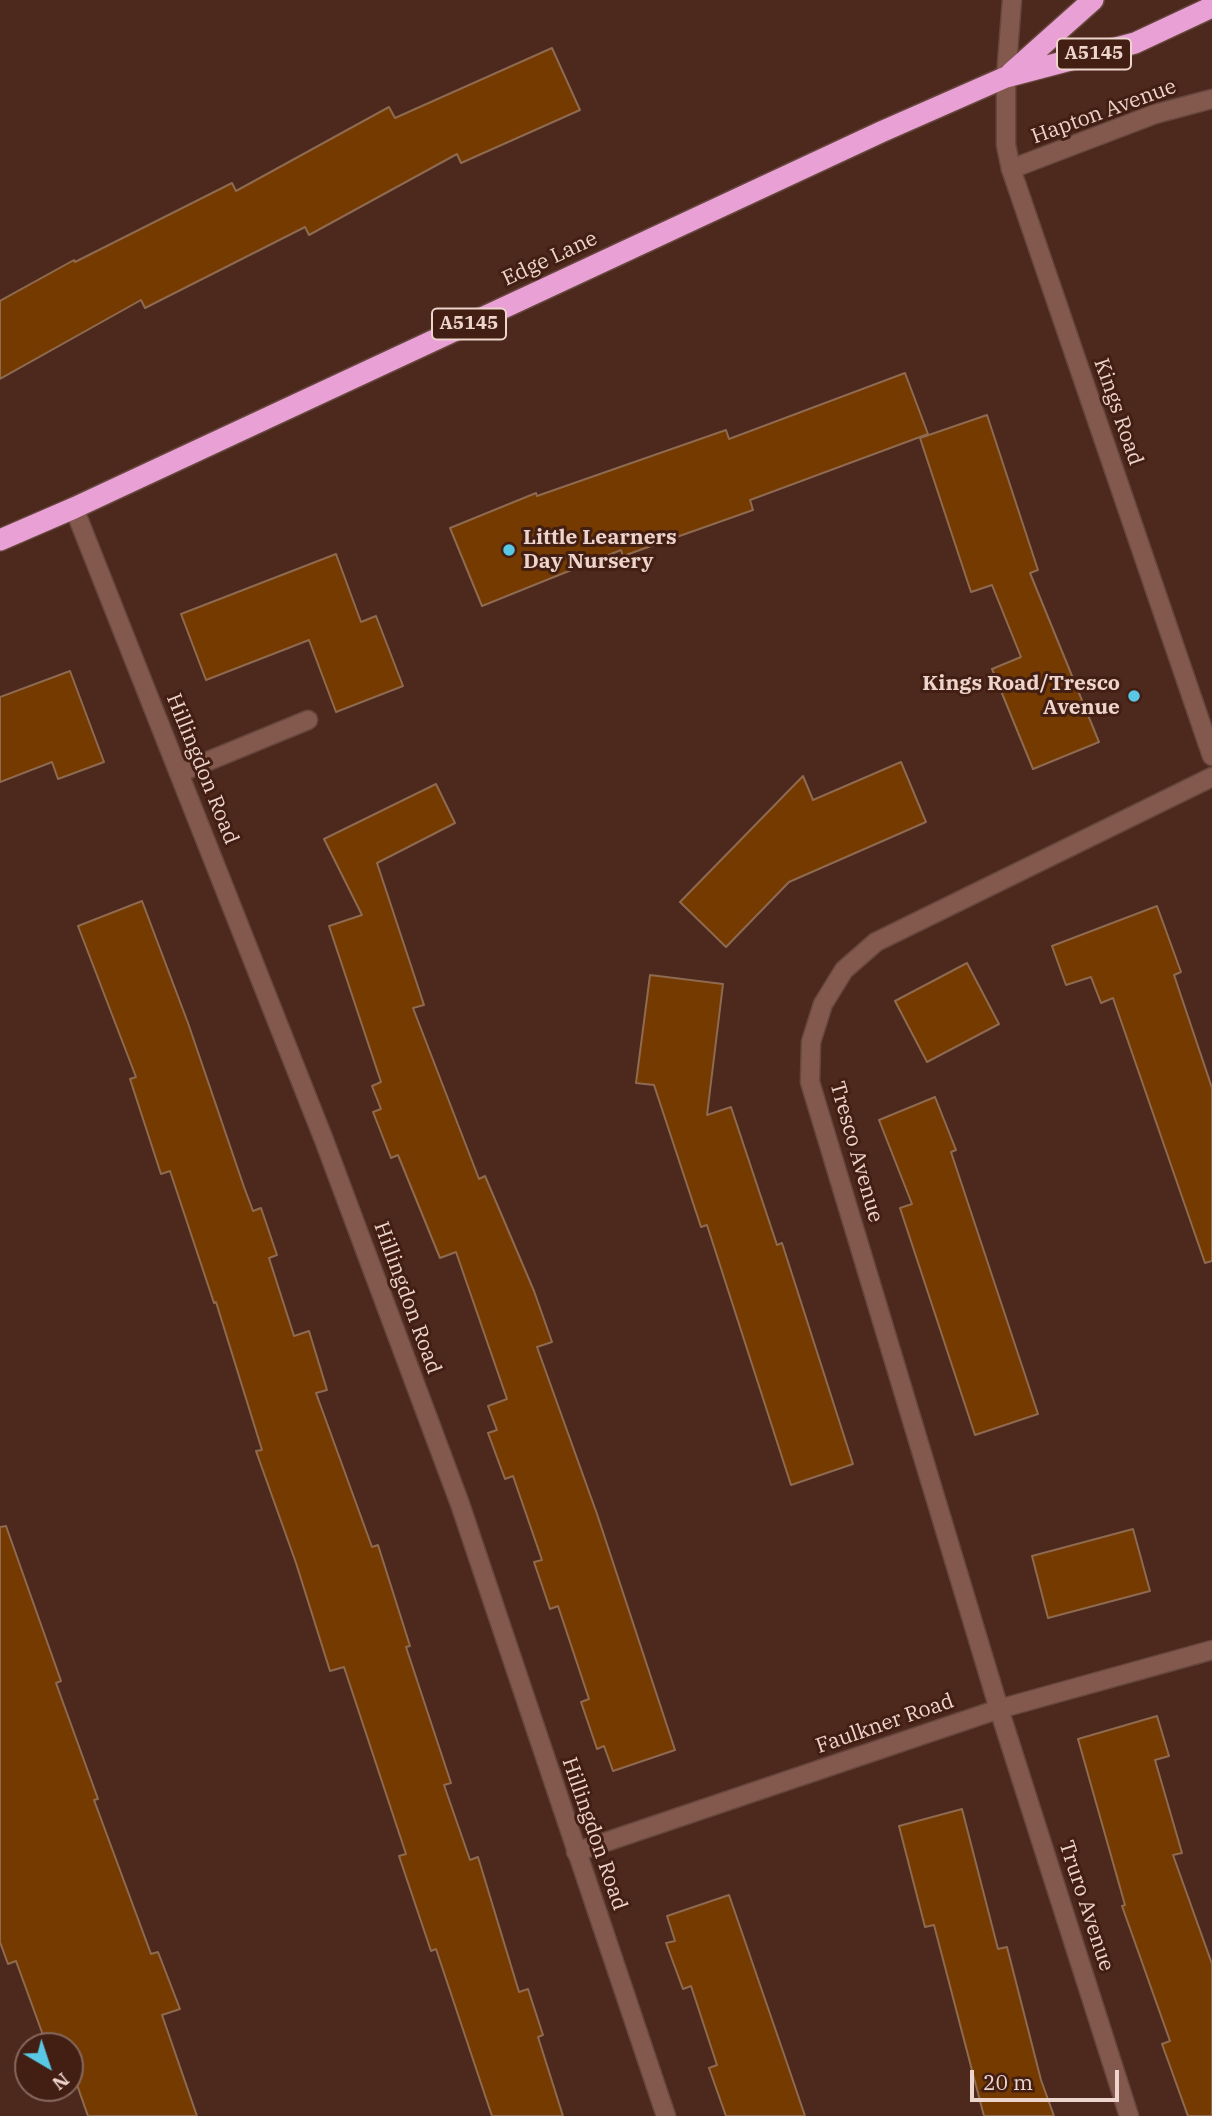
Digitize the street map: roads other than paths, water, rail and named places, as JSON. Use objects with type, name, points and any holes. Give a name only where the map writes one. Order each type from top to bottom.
[{"type":"highway","name":"Edge Lane","points":[[1006,77],[1093,0]]},
{"type":"highway","name":"Edge Lane","points":[[0,540],[75,508],[864,140],[1006,77],[1135,43],[1212,6]]},
{"type":"street","name":"Kings Road","points":[[1012,0],[1006,77],[1006,145],[1011,169],[1212,756]]},
{"type":"street","name":"Hapton Avenue","points":[[1011,169],[1155,114],[1212,99]]},
{"type":"street","name":"Hillingdon Road","points":[[75,508],[324,1140],[455,1491],[666,2116]]},
{"type":"street","points":[[179,774],[309,720]]},
{"type":"street","name":"Tresco Avenue","points":[[999,1709],[810,1082],[811,1042],[822,1004],[844,970],[876,942],[1212,777]]},
{"type":"street","name":"Faulkner Road","points":[[576,1852],[999,1709],[1212,1650]]},
{"type":"street","name":"Truro Avenue","points":[[999,1709],[1129,2116]]},
{"type":"place","name":"Little Learners Day Nursery","points":[[509,550]]},
{"type":"place","name":"Kings Road/Tresco Avenue","points":[[1134,696]]}]
